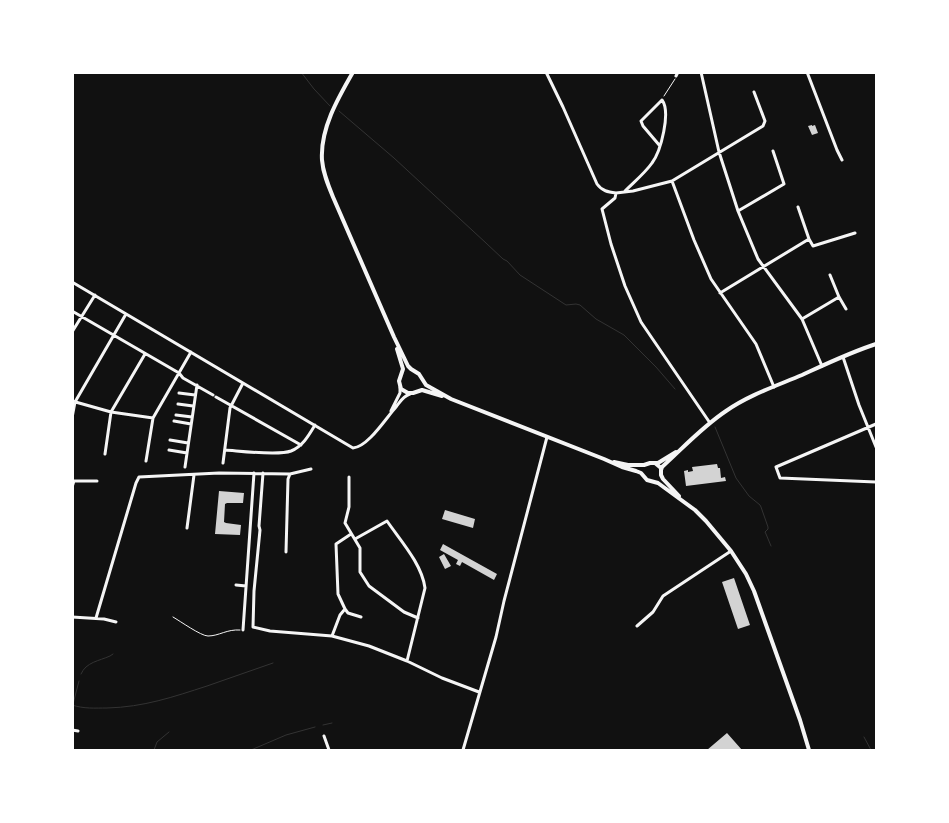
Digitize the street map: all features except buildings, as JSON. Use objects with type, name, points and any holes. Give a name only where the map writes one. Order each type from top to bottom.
[{"type":"street","points":[[353,72],[337,102],[325,133],[322,151],[323,167],[333,197],[408,366],[419,374],[426,385],[451,398],[636,471],[647,480],[658,483],[684,501]]},
{"type":"street","points":[[546,72],[597,184],[604,191],[616,193],[633,191],[672,181],[763,126],[765,120],[754,92]]},
{"type":"street","points":[[701,72],[719,152],[738,211],[755,253],[763,267],[802,319],[822,366]]},
{"type":"street","points":[[808,72],[836,150],[842,160]]},
{"type":"street","points":[[624,191],[652,164],[656,157],[660,146],[666,118],[662,100],[641,121],[660,146]]},
{"type":"street","points":[[738,211],[784,184],[772,151]]},
{"type":"street","points":[[672,181],[708,272],[720,293],[756,344],[774,387]]},
{"type":"street","points":[[616,193],[615,198],[602,209],[625,286],[641,322],[710,423]]},
{"type":"street","points":[[798,207],[813,246],[855,233]]},
{"type":"street","points":[[720,293],[809,239]]},
{"type":"street","points":[[830,275],[846,309]]},
{"type":"street","points":[[72,282],[353,448],[357,448],[365,442],[404,396],[422,390],[451,398]]},
{"type":"street","points":[[72,332],[95,295]]},
{"type":"street","points":[[802,319],[839,297]]},
{"type":"street","points":[[72,311],[179,373],[182,378],[231,404],[300,445]]},
{"type":"street","points":[[72,418],[74,401],[126,314]]},
{"type":"street","points":[[388,416],[400,393],[399,379],[403,369],[394,337]]},
{"type":"street","points":[[654,481],[658,479],[662,467],[710,423],[732,407],[750,397],[876,344]]},
{"type":"street","points":[[146,461],[153,418],[191,352]]},
{"type":"street","points":[[105,454],[111,412],[144,354]]},
{"type":"street","points":[[843,357],[856,399],[876,447]]},
{"type":"street","points":[[402,374],[413,370]]},
{"type":"street","points":[[416,392],[420,388],[422,379]]},
{"type":"street","points":[[223,464],[231,404],[244,383]]},
{"type":"street","points":[[185,466],[197,385]]},
{"type":"street","points":[[400,386],[405,392],[410,393]]},
{"type":"street","points":[[179,393],[195,395]]},
{"type":"street","points":[[74,401],[111,412],[153,418]]},
{"type":"street","points":[[178,404],[193,406]]},
{"type":"street","points":[[176,415],[192,417]]},
{"type":"street","points":[[174,421],[191,424]]},
{"type":"street","points":[[876,424],[776,467],[780,478],[876,482]]},
{"type":"street","points":[[225,450],[276,453],[291,451],[308,438],[315,425]]},
{"type":"street","points":[[463,750],[496,636],[548,437]]},
{"type":"street","points":[[170,440],[188,443]]},
{"type":"street","points":[[169,450],[187,453]]},
{"type":"street","points":[[607,460],[640,466],[650,462],[660,462],[680,450]]},
{"type":"street","points":[[655,463],[659,466],[664,480],[706,521],[731,551],[746,574],[760,608],[809,750]]},
{"type":"street","points":[[643,475],[645,465]]},
{"type":"street","points":[[96,618],[139,477],[219,473],[290,474],[311,469]]},
{"type":"street","points":[[243,630],[254,473]]},
{"type":"street","points":[[263,473],[253,627],[270,631],[332,636],[369,646],[479,692]]},
{"type":"street","points":[[286,552],[288,479],[290,474]]},
{"type":"street","points":[[187,528],[194,475]]},
{"type":"street","points":[[350,477],[349,507],[345,522],[360,548],[360,572],[369,586],[404,612],[418,618]]},
{"type":"street","points":[[72,488],[74,481],[96,481]]},
{"type":"street","points":[[355,539],[386,520],[415,562],[424,579],[425,588],[407,662]]},
{"type":"street","points":[[351,534],[336,544],[338,594],[348,613],[361,617]]},
{"type":"street","points":[[637,626],[653,612],[663,596],[731,551]]},
{"type":"street","points":[[236,586],[246,586]]},
{"type":"street","points":[[332,636],[340,615],[345,609]]},
{"type":"street","points":[[72,617],[96,618],[116,622]]},
{"type":"street","points":[[72,730],[78,731]]},
{"type":"street","points":[[324,736],[330,750]]},
{"type":"path","points":[[662,100],[677,74]]},
{"type":"path","points":[[173,617],[208,636],[232,629],[243,630]]},
{"type":"waterway","points":[[301,72],[330,106]]},
{"type":"waterway","points":[[339,111],[394,158],[520,275],[566,305],[580,305],[596,319],[624,335],[675,389]]},
{"type":"waterway","points":[[715,427],[736,478],[749,496],[761,507],[768,527],[765,532],[771,546]]},
{"type":"waterway","points":[[81,674],[89,664],[113,654]]},
{"type":"waterway","points":[[72,705],[85,708],[107,708],[146,704],[170,698],[273,663]]},
{"type":"waterway","points":[[73,704],[79,681]]},
{"type":"waterway","points":[[323,725],[332,723]]},
{"type":"waterway","points":[[251,750],[286,735],[315,727]]},
{"type":"waterway","points":[[154,750],[157,742],[169,732]]},
{"type":"waterway","points":[[864,737],[871,750]]}]
